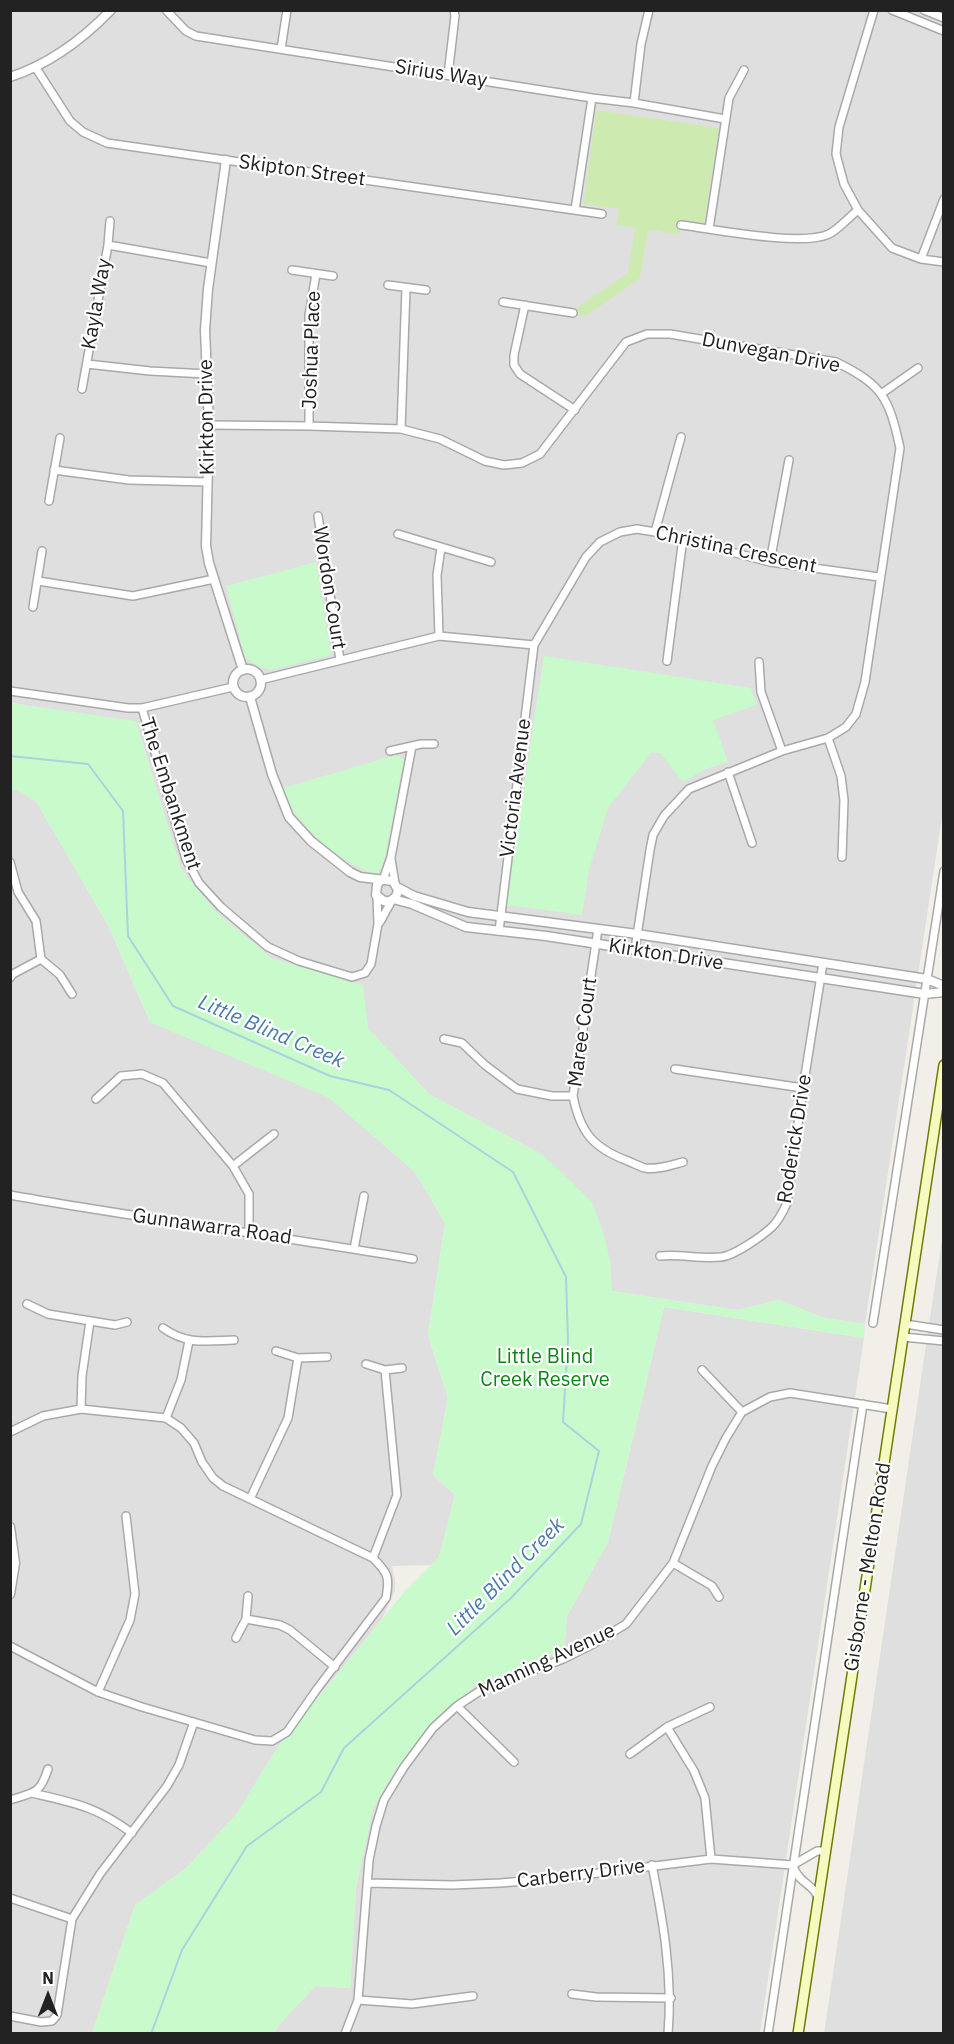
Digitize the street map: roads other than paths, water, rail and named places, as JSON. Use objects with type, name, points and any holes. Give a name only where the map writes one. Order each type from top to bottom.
[{"type":"main road","name":"Gisborne - Melton Road","points":[[798,2034],[904,1324],[941,1099],[944,1065]]},
{"type":"street","points":[[10,77],[36,68],[77,42],[111,10]]},
{"type":"street","name":"Sirius Way","points":[[166,10],[186,31],[196,36],[725,119]]},
{"type":"street","points":[[281,49],[287,10]]},
{"type":"street","points":[[448,75],[454,10]]},
{"type":"street","points":[[634,103],[641,44],[649,10]]},
{"type":"street","points":[[874,10],[839,127],[836,154],[844,184],[858,210],[892,248],[921,259],[944,262]]},
{"type":"street","points":[[892,10],[944,31]]},
{"type":"street","points":[[924,10],[939,15]]},
{"type":"street","name":"Skipton Street","points":[[36,68],[70,121],[83,132],[107,142],[602,214]]},
{"type":"street","points":[[709,229],[729,98],[744,70]]},
{"type":"street","points":[[575,210],[592,99]]},
{"type":"street","name":"Kirkton Drive","points":[[226,160],[211,263],[205,330],[209,425],[207,546],[214,579],[243,670]]},
{"type":"street","points":[[921,259],[944,199]]},
{"type":"street","points":[[681,225],[807,239],[829,234],[858,210]]},
{"type":"street","name":"Kayla Way","points":[[82,389],[108,245],[110,221]]},
{"type":"street","name":"Kayla Way","points":[[108,245],[211,263]]},
{"type":"street","name":"Joshua Place","points":[[292,270],[333,276]]},
{"type":"street","name":"Joshua Place","points":[[309,426],[309,315],[316,274]]},
{"type":"street","points":[[388,285],[426,290]]},
{"type":"street","points":[[401,429],[406,288]]},
{"type":"street","points":[[503,302],[573,313]]},
{"type":"street","points":[[525,305],[514,355],[514,365],[520,374],[575,410]]},
{"type":"street","name":"Dunvegan Drive","points":[[209,425],[401,429],[440,439],[485,461],[504,465],[522,463],[540,454],[626,342],[647,334],[670,334],[836,362],[860,373],[882,394],[892,412],[900,448],[865,682],[856,714],[846,727],[828,738],[782,752],[689,789],[664,816],[653,835],[635,950]]},
{"type":"street","name":"Kayla Way","points":[[87,364],[207,374]]},
{"type":"street","points":[[882,394],[918,368]]},
{"type":"street","points":[[655,532],[681,437]]},
{"type":"street","points":[[49,501],[60,438]]},
{"type":"street","points":[[770,562],[789,459]]},
{"type":"street","points":[[54,470],[129,480],[207,482]]},
{"type":"street","name":"Wordon Court","points":[[318,516],[340,660]]},
{"type":"street","name":"Christina Crescent","points":[[534,645],[586,557],[600,542],[620,532],[637,529],[655,532],[770,562],[879,577]]},
{"type":"street","points":[[398,534],[491,562]]},
{"type":"street","points":[[667,661],[683,538]]},
{"type":"street","points":[[439,636],[437,575],[441,548]]},
{"type":"street","points":[[33,607],[42,551]]},
{"type":"street","points":[[38,581],[133,596],[214,579]]},
{"type":"street","points":[[260,680],[439,636],[534,645]]},
{"type":"street","name":"Victoria Avenue","points":[[499,931],[534,645]]},
{"type":"street","points":[[759,662],[761,692],[782,752]]},
{"type":"street","points":[[243,670],[254,671],[260,680],[259,690],[250,697],[241,696],[233,687],[236,675],[243,670]]},
{"type":"street","points":[[10,691],[142,708],[233,687]]},
{"type":"street","points":[[250,697],[272,774],[289,817],[327,856],[360,877],[384,901],[392,900],[397,894],[391,856]]},
{"type":"street","name":"The Embankment","points":[[142,708],[186,859],[199,883],[221,907],[268,947],[299,961],[352,977],[365,973],[371,964],[378,924],[377,896]]},
{"type":"street","points":[[828,738],[841,777],[844,800],[842,856]]},
{"type":"street","points":[[390,751],[421,744],[434,744]]},
{"type":"street","points":[[377,896],[376,885],[382,880],[391,856],[412,746]]},
{"type":"street","points":[[728,772],[752,843]]},
{"type":"street","points":[[10,862],[18,892],[36,921],[41,959],[60,975],[72,994]]},
{"type":"street","points":[[873,1323],[944,871]]},
{"type":"street","points":[[360,877],[390,880],[396,885]]},
{"type":"street","name":"Kirkton Drive","points":[[396,885],[414,896],[468,912],[637,934],[927,979],[944,986]]},
{"type":"street","name":"Kirkton Drive","points":[[392,900],[412,904],[466,927],[596,944],[925,994],[944,992]]},
{"type":"street","name":"The Embankment","points":[[378,924],[392,900]]},
{"type":"street","name":"Maree Court","points":[[598,929],[573,1096],[577,1113],[589,1137],[606,1153],[645,1168],[665,1167],[683,1162]]},
{"type":"street","points":[[10,978],[13,974],[41,959]]},
{"type":"street","name":"Roderick Drive","points":[[660,1256],[721,1257],[732,1254],[771,1228],[781,1216],[787,1203],[823,963]]},
{"type":"street","points":[[444,1039],[462,1043],[485,1065],[517,1089],[552,1096],[573,1096]]},
{"type":"street","points":[[675,1069],[803,1088]]},
{"type":"street","points":[[96,1099],[121,1076],[142,1074],[163,1083],[233,1166],[249,1194],[249,1232]]},
{"type":"street","points":[[233,1166],[274,1134]]},
{"type":"street","name":"Gunnawarra Road","points":[[10,1196],[413,1259]]},
{"type":"street","points":[[354,1249],[364,1196]]},
{"type":"street","points":[[27,1304],[48,1314],[115,1325],[127,1322]]},
{"type":"street","points":[[81,1409],[82,1376],[90,1321]]},
{"type":"street","points":[[904,1324],[944,1330]]},
{"type":"street","points":[[163,1328],[174,1336],[189,1341],[234,1340]]},
{"type":"street","points":[[903,1337],[944,1341]]},
{"type":"street","points":[[166,1418],[182,1380],[189,1341]]},
{"type":"street","points":[[276,1351],[298,1358],[327,1357]]},
{"type":"street","points":[[250,1499],[288,1418],[298,1358]]},
{"type":"street","points":[[366,1364],[385,1370],[402,1368]]},
{"type":"street","points":[[373,1558],[397,1495],[385,1370]]},
{"type":"street","points":[[702,1370],[742,1412]]},
{"type":"street","name":"Manning Avenue","points":[[345,2034],[358,2000],[369,1860],[376,1826],[384,1800],[404,1767],[433,1728],[457,1706],[483,1689],[562,1659],[626,1624],[673,1563],[712,1466],[742,1412],[770,1396],[790,1394],[892,1409]]},
{"type":"street","name":"Gisborne - Melton Road","points":[[768,2034],[863,1404]]},
{"type":"street","points":[[10,1432],[43,1416],[81,1409],[166,1418],[181,1428],[194,1443],[202,1462],[213,1478],[223,1486],[373,1558],[386,1571],[389,1584],[386,1598],[287,1732],[277,1739],[266,1742],[98,1692],[10,1646]]},
{"type":"street","points":[[98,1692],[130,1620],[135,1594],[126,1516]]},
{"type":"street","points":[[10,1527],[15,1563],[10,1594]]},
{"type":"street","points":[[673,1563],[712,1586],[719,1597]]},
{"type":"street","points":[[236,1638],[246,1619],[248,1596]]},
{"type":"street","points":[[246,1619],[280,1625],[290,1630],[335,1667]]},
{"type":"street","points":[[457,1706],[514,1761]]},
{"type":"street","points":[[630,1754],[667,1727],[710,1707]]},
{"type":"street","points":[[10,2016],[41,2022],[51,2020],[57,2015],[72,1919],[100,1874],[167,1786],[179,1765],[194,1722]]},
{"type":"street","points":[[667,1727],[694,1771],[705,1798],[711,1859]]},
{"type":"street","points":[[10,1800],[32,1793],[42,1786],[48,1769]]},
{"type":"street","points":[[32,1793],[83,1804],[101,1812],[132,1833]]},
{"type":"street","points":[[818,1900],[816,1892],[797,1877],[793,1865],[817,1851],[826,1851]]},
{"type":"street","name":"Carberry Drive","points":[[368,1883],[452,1885],[500,1883],[711,1859],[793,1865]]},
{"type":"street","points":[[652,1865],[659,1901],[671,1998],[668,2034]]},
{"type":"street","points":[[10,1898],[72,1919]]},
{"type":"street","points":[[572,1994],[596,1997],[671,1998]]},
{"type":"street","points":[[358,2000],[412,2004],[473,1996]]},
{"type":"waterway","name":"Little Blind Creek","points":[[10,756],[88,764],[123,811],[128,936],[173,1006],[330,1076],[389,1090],[513,1172],[566,1277],[568,1342],[563,1422],[599,1451],[581,1524],[510,1599],[344,1748],[321,1792],[247,1846],[182,1950],[151,2034]]},
{"type":"park label","name":"Little Blind Creek Reserve","points":[[545,1368]]}]
